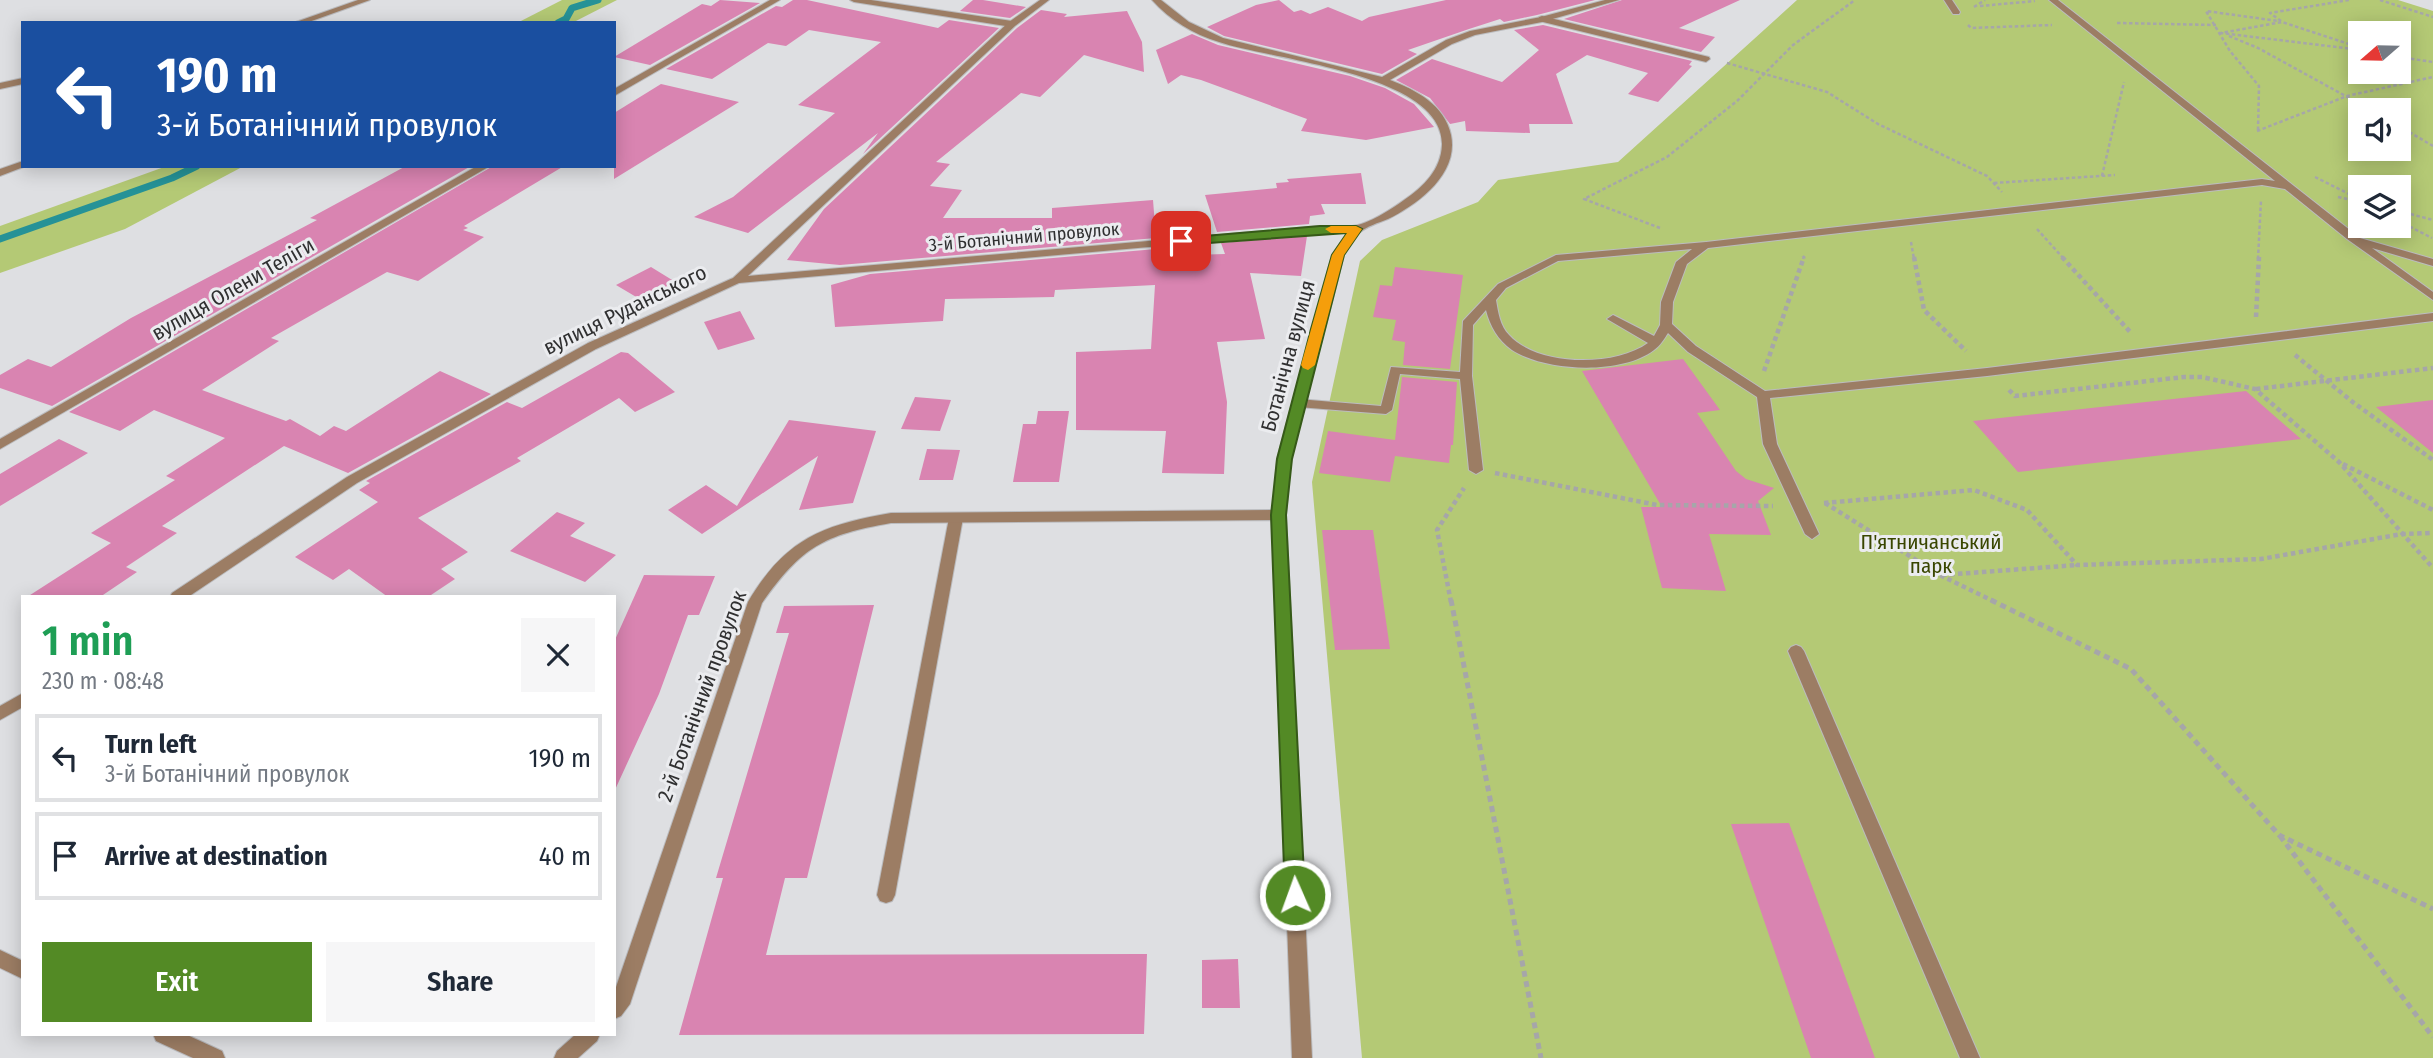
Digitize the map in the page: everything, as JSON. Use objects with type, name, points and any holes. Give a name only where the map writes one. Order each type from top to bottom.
[{"type":"street","points":[[303,21],[366,0]]},
{"type":"street","points":[[616,92],[776,0]]},
{"type":"street","points":[[854,0],[1012,24]]},
{"type":"street","name":"вулиця Руданського","points":[[180,595],[364,474],[592,346],[737,280],[1012,24],[1045,0]]},
{"type":"street","points":[[1156,0],[1182,24],[1204,35],[1383,80],[1421,99],[1436,113],[1445,129],[1448,151],[1443,170],[1423,190],[1390,214],[1356,229]]},
{"type":"street","points":[[1383,80],[1449,41],[1615,0]]},
{"type":"street","points":[[1948,0],[1956,12]]},
{"type":"street","points":[[2053,0],[2235,142],[2348,235]]},
{"type":"street","points":[[1542,19],[1706,59]]},
{"type":"street","points":[[0,86],[21,81]]},
{"type":"street","points":[[0,173],[21,165]]},
{"type":"street","name":"вулиця Олени Теліги","points":[[0,445],[482,168]]},
{"type":"street","points":[[1476,470],[1466,376],[1467,324],[1502,286],[1556,258],[1706,245],[2262,182],[2289,187]]},
{"type":"street","name":"3-й Ботанічний провулок","points":[[737,280],[1320,229],[1356,229]]},
{"type":"street","name":"Ботанічна вулиця","points":[[1302,1058],[1279,515],[1284,459],[1298,403],[1338,255],[1356,229]]},
{"type":"street","points":[[2352,238],[2433,297]]},
{"type":"street","points":[[2354,238],[2433,263]]},
{"type":"street","points":[[1490,299],[1495,323],[1508,341],[1530,354],[1550,362],[1584,364],[1631,357],[1650,348],[1655,342],[1666,325],[1667,302],[1682,262],[1706,245]]},
{"type":"street","points":[[1666,325],[1692,349],[1760,393],[1987,372],[2433,317]]},
{"type":"street","points":[[1613,319],[1655,342]]},
{"type":"street","points":[[1298,403],[1387,410],[1395,369],[1466,376]]},
{"type":"street","points":[[1760,393],[1770,444],[1812,534]]},
{"type":"street","name":"2-й Ботанічний провулок","points":[[616,1008],[620,1004],[755,602],[779,566],[804,544],[841,526],[891,518],[1279,515]]},
{"type":"street","points":[[886,895],[956,518]]},
{"type":"street","points":[[1796,651],[1970,1058]]},
{"type":"street","points":[[0,714],[21,700]]},
{"type":"street","points":[[0,959],[21,969]]},
{"type":"street","points":[[167,1036],[215,1058]]},
{"type":"street","points":[[564,1058],[588,1036]]},
{"type":"path","points":[[1706,245],[1584,199],[1667,157],[1737,101],[1793,45],[1855,0]]},
{"type":"path","points":[[1980,6],[2053,0]]},
{"type":"path","points":[[2282,22],[2270,13],[2349,0]]},
{"type":"path","points":[[2380,0],[2433,17]]},
{"type":"path","points":[[2258,130],[2259,86],[2230,51],[2206,10],[2282,22],[2348,45]]},
{"type":"path","points":[[2221,33],[2282,22]]},
{"type":"path","points":[[1970,28],[2084,24],[2216,25]]},
{"type":"path","points":[[2221,33],[2348,48]]},
{"type":"path","points":[[2221,33],[2258,48],[2350,98]]},
{"type":"path","points":[[2412,59],[2433,62]]},
{"type":"path","points":[[2102,176],[2129,60]]},
{"type":"path","points":[[1729,64],[1826,92],[1878,124],[1987,176],[2148,353],[2184,377]]},
{"type":"path","points":[[2235,142],[2258,130],[2347,96],[2433,77]]},
{"type":"path","points":[[2411,133],[2433,146]]},
{"type":"path","points":[[2262,182],[2262,339],[2304,361],[2354,403],[2433,460]]},
{"type":"path","points":[[2411,214],[2433,220]]},
{"type":"path","points":[[1907,222],[1924,310],[2015,396],[2184,377],[2220,380],[2255,390],[2433,368]]},
{"type":"path","points":[[2411,226],[2433,238]]},
{"type":"path","points":[[1760,393],[1813,233]]},
{"type":"path","points":[[2255,390],[2339,462],[2433,568]]},
{"type":"path","points":[[2339,462],[2433,510]]},
{"type":"path","points":[[1541,1058],[1437,530],[1476,470],[1657,505],[1799,507],[1975,490],[2027,510],[2077,565]]},
{"type":"path","points":[[1825,503],[1940,575],[2131,669],[2279,835],[2433,1037]]},
{"type":"path","points":[[1940,575],[2077,565],[2262,559],[2402,534],[2433,533]]},
{"type":"path","points":[[2279,835],[2433,909]]},
{"type":"green space","points":[[562,0],[617,0],[576,21],[521,21]]},
{"type":"green space","name":"П'ятничанський парк","points":[[1797,0],[2398,0],[2433,11],[2433,1058],[1362,1058],[1312,482],[1360,261],[1382,240],[1478,202],[1498,180],[1618,162]]},
{"type":"green space","points":[[161,168],[240,168],[125,229],[0,273],[0,226]]},
{"type":"building","points":[[720,0],[760,3],[650,65],[616,57],[702,4],[711,6]]},
{"type":"building","points":[[793,0],[807,0],[938,28],[949,20],[999,28],[863,154],[878,133],[748,233],[694,217],[733,197],[835,113],[798,105],[881,42],[809,30],[786,46],[768,43],[712,79],[666,69],[776,6],[782,7]]},
{"type":"building","points":[[973,0],[1026,7],[1010,18],[960,11]]},
{"type":"building","points":[[1279,0],[1294,12],[1301,10],[1310,14],[1328,7],[1362,21],[1369,17],[1446,0],[1595,0],[1504,22],[1500,19],[1408,50],[1417,54],[1382,74],[1224,36],[1207,27],[1256,5]]},
{"type":"building","points":[[1622,0],[1740,0],[1679,28],[1715,37],[1701,52],[1564,19]]},
{"type":"building","points":[[1041,10],[1067,14],[1064,17],[1127,11],[1142,42],[1144,72],[1084,55],[1040,97],[1021,93],[936,162],[950,164],[930,186],[962,190],[943,218],[1052,218],[1052,208],[1153,200],[1156,238],[840,265],[787,260],[824,209],[1017,28]]},
{"type":"building","points":[[1543,25],[1692,61],[1689,65],[1692,66],[1658,102],[1628,94],[1648,73],[1587,55],[1556,74],[1573,124],[1529,124],[1530,133],[1466,131],[1465,121],[1450,124],[1430,98],[1396,80],[1432,59],[1502,82],[1539,50],[1514,30]]},
{"type":"building","points":[[1192,34],[1218,45],[1350,76],[1385,88],[1414,104],[1434,127],[1366,140],[1301,131],[1307,119],[1201,80],[1181,75],[1168,84],[1156,50]]},
{"type":"building","points":[[661,84],[739,102],[614,179],[616,112]]},
{"type":"building","points":[[402,168],[468,168],[52,406],[0,388],[0,375],[28,359],[51,367],[131,318],[317,220],[310,218]]},
{"type":"building","points":[[490,168],[561,168],[464,226],[468,228],[463,230],[484,237],[418,281],[387,272],[271,338],[279,341],[202,390],[286,421],[290,419],[320,436],[334,426],[346,431],[440,371],[491,394],[348,473],[284,446],[162,526],[177,533],[126,567],[137,572],[103,595],[30,595],[111,543],[91,533],[175,480],[166,476],[225,438],[154,410],[120,431],[69,412]]},
{"type":"building","points":[[1361,173],[1366,204],[1321,204],[1325,214],[1310,216],[1309,224],[1217,232],[1205,195],[1277,188],[1276,183],[1289,182],[1287,179]]},
{"type":"building","points":[[1307,236],[1301,276],[1250,273],[1265,339],[1217,342],[1227,402],[1224,474],[1162,473],[1166,431],[1076,430],[1076,352],[1151,349],[1155,285],[1055,290],[1054,297],[945,299],[943,321],[835,327],[831,285],[870,274],[1156,249],[1157,256],[1225,254],[1221,243]]},
{"type":"building","points":[[651,267],[677,283],[643,301],[616,285]]},
{"type":"building","points":[[1395,267],[1463,275],[1450,369],[1403,365],[1405,342],[1392,340],[1396,320],[1373,317],[1380,285],[1392,286]]},
{"type":"building","points":[[740,311],[755,339],[718,350],[704,322]]},
{"type":"building","points":[[621,352],[628,353],[675,392],[635,412],[619,398],[517,458],[521,461],[418,518],[468,552],[441,569],[455,579],[431,595],[385,595],[349,569],[333,580],[295,557],[378,502],[359,490],[370,483],[366,481],[507,402],[522,408]]},
{"type":"building","points":[[1683,359],[1720,410],[1697,413],[1736,471],[1746,479],[1774,488],[1758,501],[1771,535],[1709,534],[1726,591],[1662,588],[1641,507],[1662,507],[1582,371]]},
{"type":"building","points":[[1402,377],[1457,382],[1453,445],[1449,463],[1395,456],[1390,482],[1319,473],[1328,431],[1395,440]]},
{"type":"building","points":[[2246,391],[2301,439],[2018,472],[1973,421]]},
{"type":"building","points":[[915,397],[951,400],[940,431],[901,429]]},
{"type":"building","points":[[2433,400],[2433,453],[2376,407]]},
{"type":"building","points":[[1038,411],[1069,411],[1059,482],[1013,482],[1023,424],[1036,424]]},
{"type":"building","points":[[789,420],[876,431],[853,503],[799,510],[818,456],[702,534],[668,510],[706,485],[737,506]]},
{"type":"building","points":[[59,439],[88,453],[0,506],[0,474]]},
{"type":"building","points":[[927,449],[960,450],[953,480],[919,480]]},
{"type":"building","points":[[557,512],[585,523],[570,536],[616,555],[585,582],[510,551]]},
{"type":"building","points":[[1322,530],[1373,530],[1390,649],[1335,650]]},
{"type":"building","points":[[644,575],[715,576],[699,615],[688,615],[659,694],[616,788],[616,638]]},
{"type":"building","points":[[874,605],[807,878],[785,878],[766,955],[1147,954],[1144,1034],[679,1035],[723,878],[716,878],[789,633],[776,633],[784,606]]},
{"type":"building","points":[[1789,823],[1875,1058],[1811,1058],[1731,824]]},
{"type":"building","points":[[1238,959],[1240,1008],[1202,1008],[1202,960]]},
{"type":"waterway","points":[[562,21],[572,8],[598,0]]},
{"type":"waterway","points":[[0,239],[172,178],[193,168]]},
{"type":"slow traffic","points":[[1308,365],[1338,255],[1356,229],[1331,229]]},
{"type":"route","points":[[1181,241],[1320,229],[1356,229],[1338,255],[1284,459],[1279,515],[1295,895]]}]
